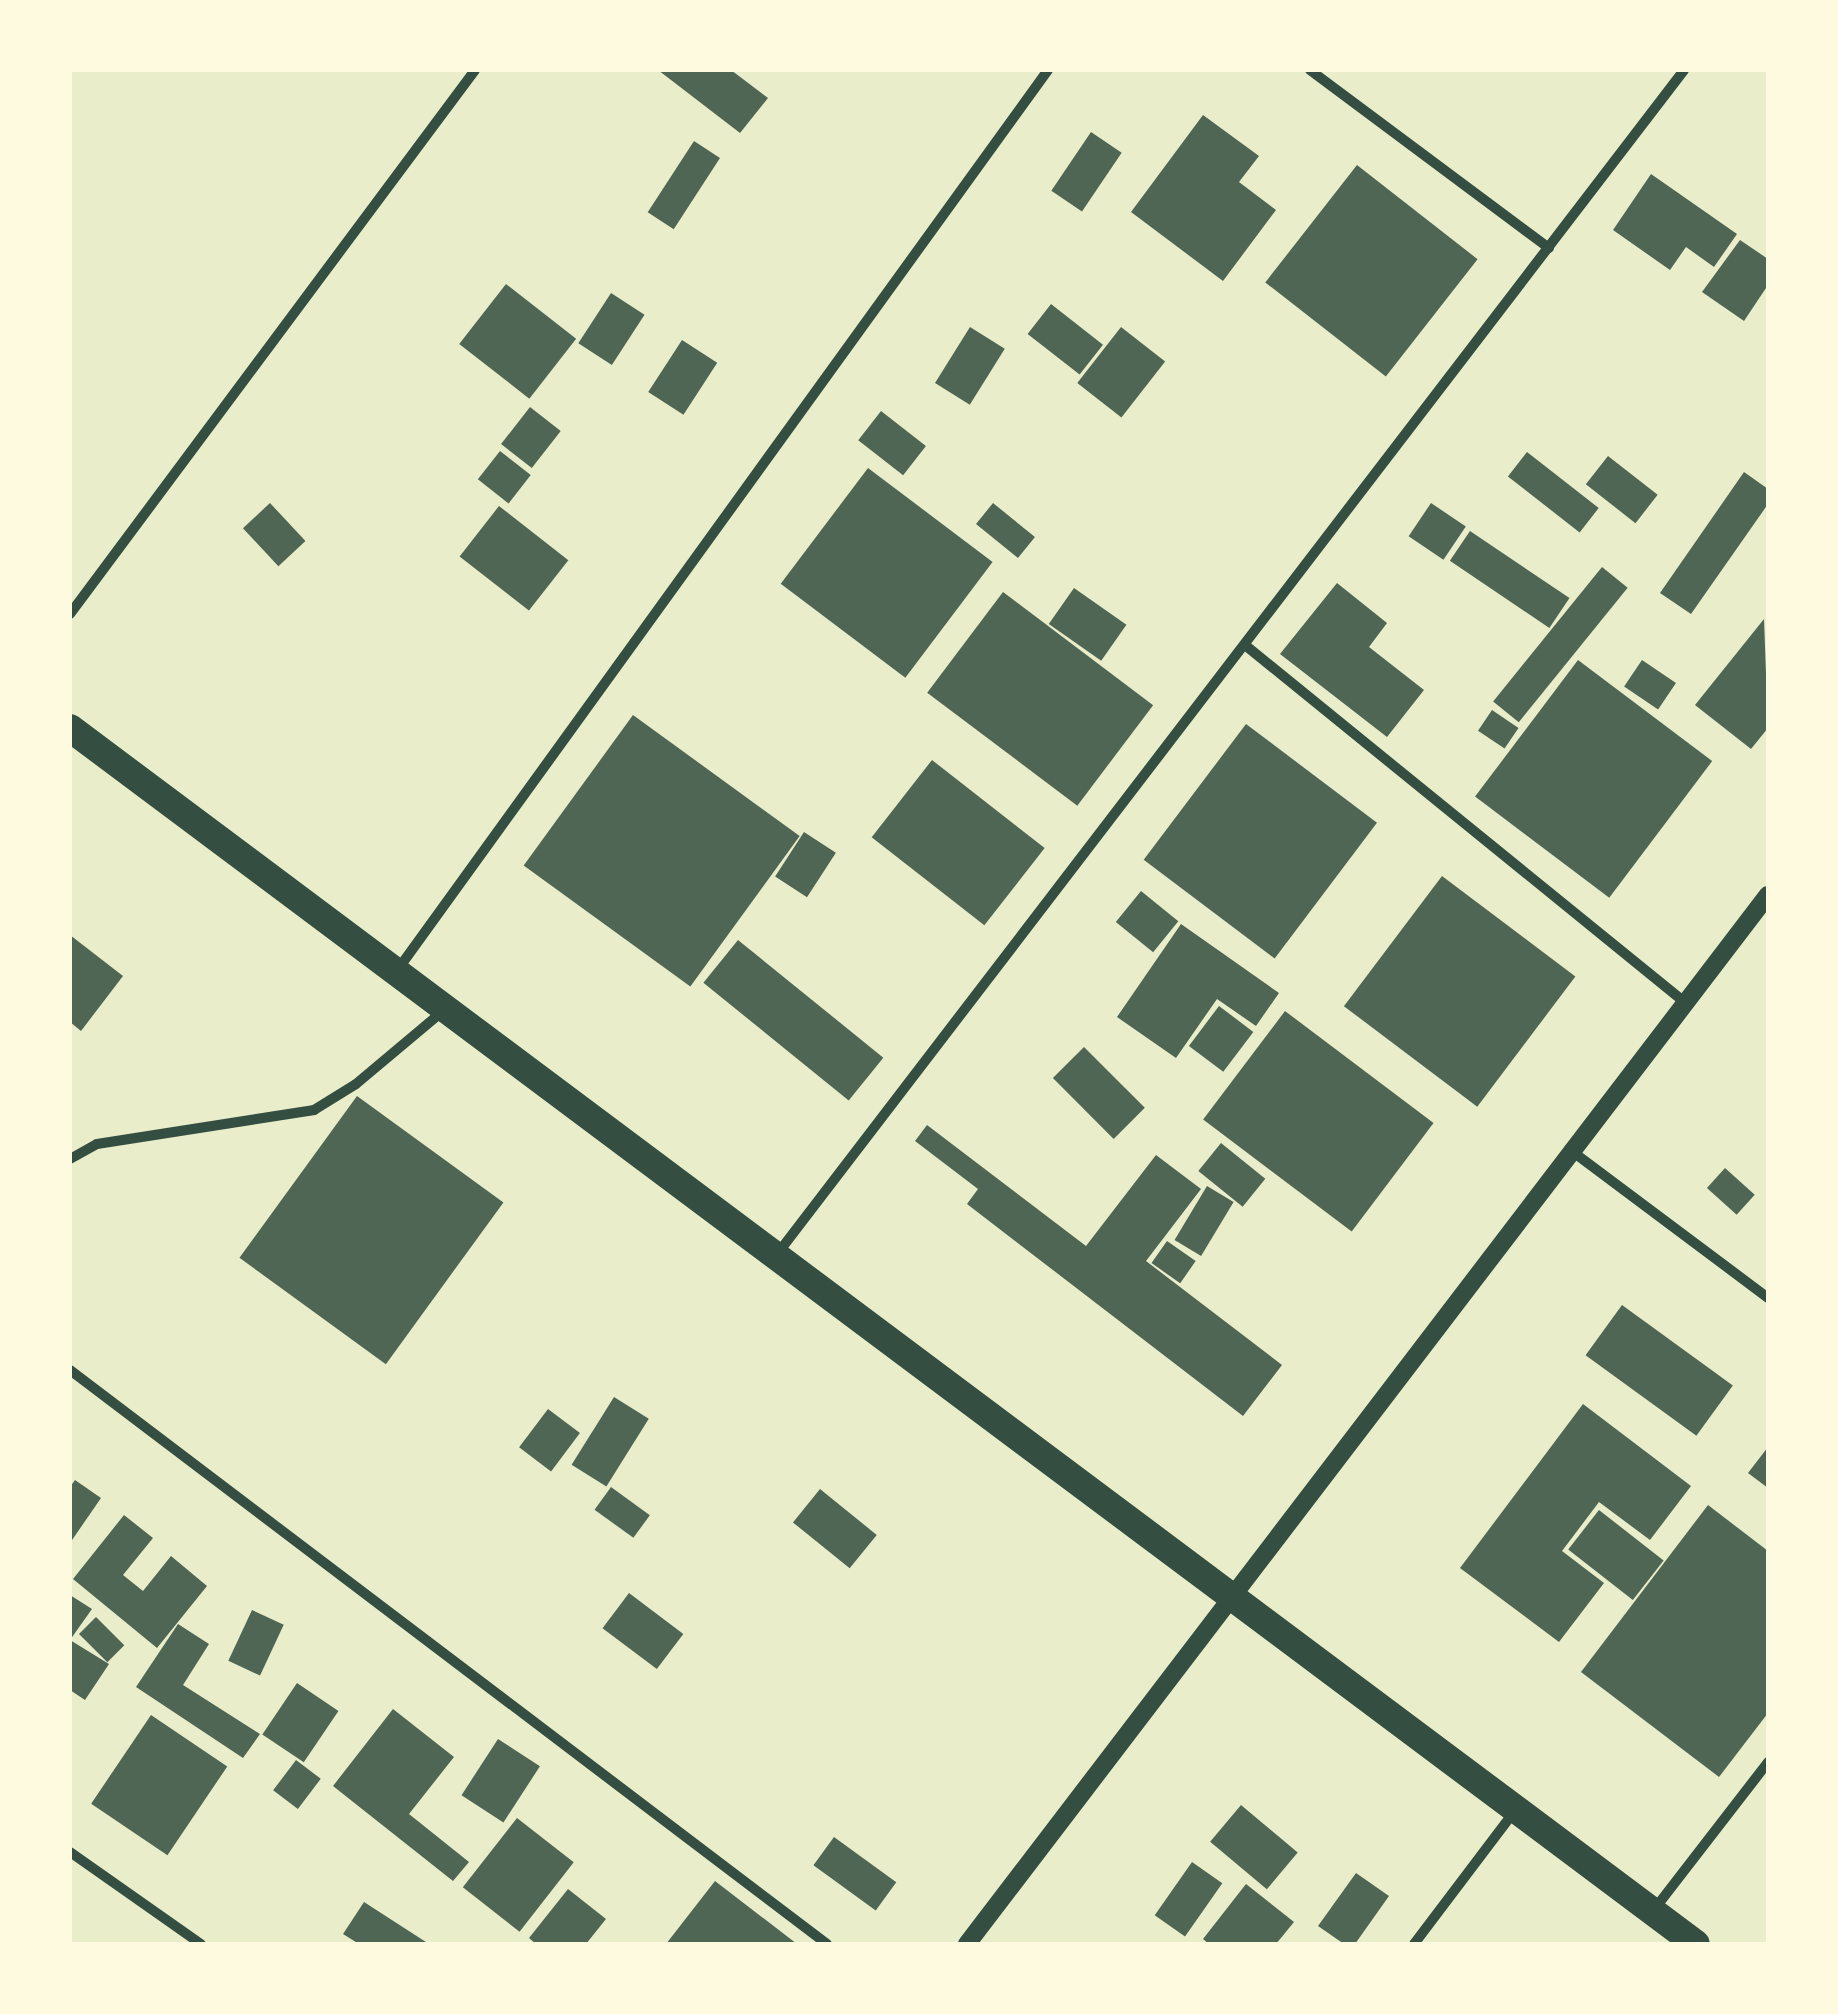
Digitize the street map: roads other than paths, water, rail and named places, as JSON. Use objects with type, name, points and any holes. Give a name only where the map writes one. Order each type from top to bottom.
[{"type":"highway","points":[[70,728],[1696,1944]]},
{"type":"street","points":[[70,614],[475,70]]},
{"type":"street","points":[[396,972],[1048,70]]},
{"type":"street","points":[[1310,70],[1549,248]]},
{"type":"street","points":[[774,1258],[1684,70]]},
{"type":"street","points":[[1245,646],[1682,1000]]},
{"type":"street","points":[[966,1944],[1568,1149],[1768,895]]},
{"type":"street","points":[[70,1158],[97,1144],[314,1110],[356,1084],[446,1009]]},
{"type":"street","points":[[1568,1149],[1768,1298]]},
{"type":"street","points":[[70,1370],[827,1944]]},
{"type":"street","points":[[1652,1912],[1768,1762]]},
{"type":"street","points":[[1414,1944],[1516,1810]]},
{"type":"street","points":[[70,1852],[202,1944]]}]
